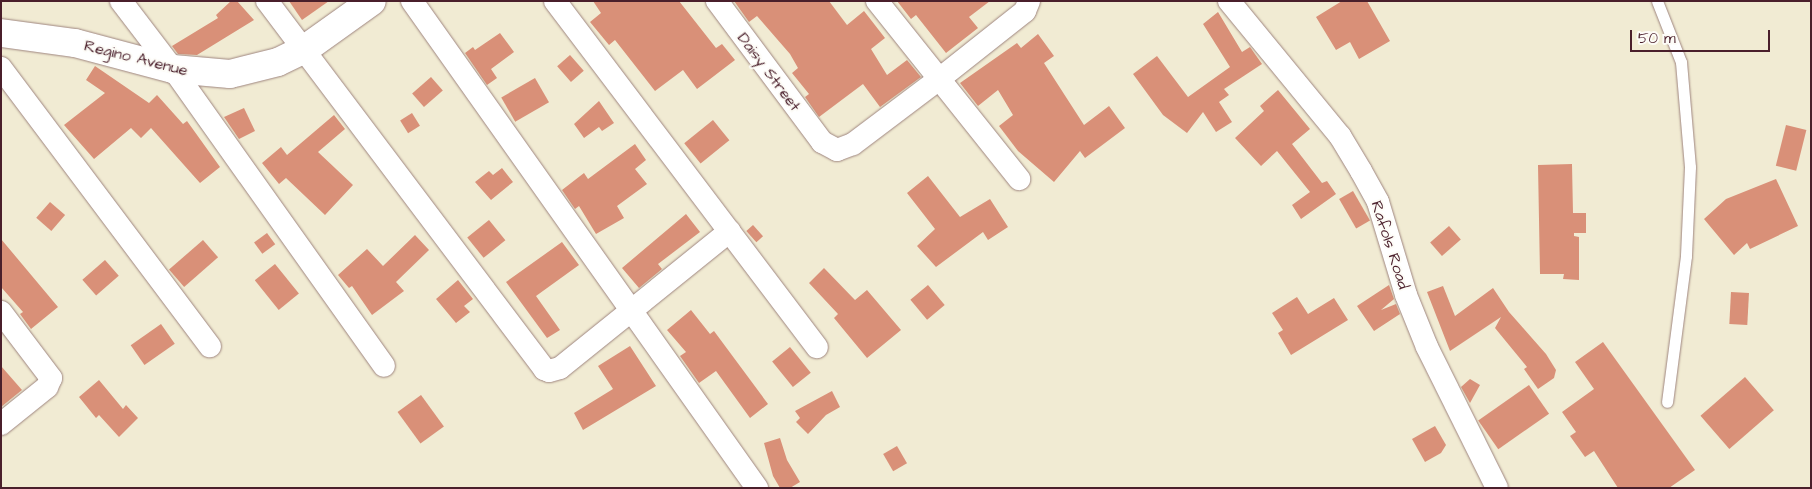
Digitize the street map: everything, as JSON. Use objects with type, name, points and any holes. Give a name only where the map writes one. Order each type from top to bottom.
[{"type":"street","points":[[121,1],[173,69],[384,366]]},
{"type":"street","points":[[267,1],[544,369],[550,371],[560,368],[631,313],[730,231]]},
{"type":"street","name":"Regino Avenue","points":[[1,33],[75,43],[173,69],[230,74],[278,62],[305,49],[372,1]]},
{"type":"street","points":[[412,1],[631,313],[757,488]]},
{"type":"street","points":[[556,1],[817,347]]},
{"type":"street","name":"Daisy Street","points":[[716,1],[822,142],[829,148],[845,149],[938,80]]},
{"type":"street","points":[[877,1],[1018,179]]},
{"type":"street","points":[[938,80],[1025,11],[1029,1]]},
{"type":"street","name":"Rafols Road","points":[[1229,1],[1340,136],[1370,186],[1378,202],[1406,295],[1427,346],[1497,488]]},
{"type":"street","points":[[1,68],[210,346]]},
{"type":"street","points":[[1,312],[51,378],[47,387],[1,424]]},
{"type":"lane","points":[[1656,1],[1681,62],[1690,166],[1686,256],[1667,402]]},
{"type":"building","points":[[231,1],[237,1],[254,20],[197,55],[178,54],[172,46],[218,18],[216,15]]},
{"type":"building","points":[[289,1],[329,1],[302,20]]},
{"type":"building","points":[[593,1],[679,1],[716,48],[722,44],[735,60],[697,89],[683,70],[655,91],[615,40],[609,45],[590,22],[601,13]]},
{"type":"building","points":[[734,1],[829,1],[847,25],[864,11],[885,38],[871,49],[887,75],[907,60],[921,77],[880,107],[863,84],[819,117],[805,97],[809,94],[792,73],[798,68],[790,54],[757,16],[749,22]]},
{"type":"building","points":[[897,1],[990,1],[969,17],[978,28],[946,53],[916,15],[911,19]]},
{"type":"building","points":[[1342,1],[1367,1],[1390,41],[1359,59],[1350,42],[1336,50],[1316,17]]},
{"type":"building","points":[[1218,12],[1242,52],[1250,47],[1262,64],[1224,89],[1229,95],[1219,102],[1232,122],[1216,132],[1203,112],[1187,133],[1163,115],[1133,74],[1157,56],[1188,97],[1230,67],[1203,24]]},
{"type":"building","points":[[500,33],[514,52],[491,69],[497,78],[487,85],[465,53],[473,47],[475,50]]},
{"type":"building","points":[[1038,34],[1054,56],[1044,63],[1084,125],[1109,106],[1125,128],[1085,158],[1080,151],[1054,182],[1018,151],[999,126],[1013,115],[998,90],[978,106],[960,83],[1017,43],[1021,48]]},
{"type":"building","points":[[570,55],[584,71],[571,82],[557,66]]},
{"type":"building","points":[[95,66],[149,103],[157,95],[183,124],[187,121],[220,167],[200,183],[151,128],[141,138],[131,128],[94,159],[64,125],[105,93],[86,80]]},
{"type":"building","points":[[431,77],[443,91],[424,107],[412,93]]},
{"type":"building","points":[[535,78],[549,102],[515,122],[501,98]]},
{"type":"building","points":[[1278,90],[1310,129],[1292,144],[1322,183],[1327,181],[1336,194],[1301,219],[1292,205],[1310,192],[1277,151],[1261,166],[1235,138],[1264,111],[1260,106]]},
{"type":"building","points":[[599,101],[614,123],[602,131],[599,127],[584,138],[574,124]]},
{"type":"building","points":[[244,108],[255,131],[239,139],[224,117]]},
{"type":"building","points":[[412,113],[420,126],[408,133],[400,120]]},
{"type":"building","points":[[334,115],[345,129],[318,152],[353,185],[325,215],[286,178],[279,184],[262,163],[281,147],[287,155]]},
{"type":"building","points":[[713,120],[729,140],[701,163],[684,143]]},
{"type":"building","points":[[1786,125],[1806,130],[1796,171],[1776,166]]},
{"type":"building","points":[[635,144],[646,160],[635,169],[647,184],[617,206],[624,218],[596,234],[579,206],[575,209],[562,190],[584,173],[588,179]]},
{"type":"building","points":[[1572,164],[1573,213],[1586,213],[1586,233],[1574,233],[1574,236],[1579,237],[1579,280],[1563,279],[1564,274],[1540,274],[1538,165]]},
{"type":"building","points":[[502,168],[513,182],[491,200],[475,182],[489,171],[493,175]]},
{"type":"building","points":[[928,176],[960,217],[990,199],[1008,227],[988,240],[983,232],[936,267],[917,246],[935,229],[907,193]]},
{"type":"building","points":[[1776,179],[1798,226],[1750,249],[1747,243],[1734,255],[1704,219],[1726,199]]},
{"type":"building","points":[[1353,191],[1370,220],[1356,228],[1339,199]]},
{"type":"building","points":[[50,202],[65,215],[51,231],[36,218]]},
{"type":"building","points":[[686,214],[700,232],[658,264],[662,269],[639,288],[622,268]]},
{"type":"building","points":[[489,220],[505,240],[484,258],[467,238]]},
{"type":"building","points":[[753,225],[763,236],[756,242],[746,231]]},
{"type":"building","points":[[1449,226],[1461,240],[1442,256],[1430,242]]},
{"type":"building","points":[[267,233],[275,244],[262,254],[254,242]]},
{"type":"building","points":[[415,235],[429,250],[396,282],[404,291],[372,315],[352,286],[349,288],[338,275],[367,249],[383,266]]},
{"type":"building","points":[[1,239],[58,307],[31,329],[20,314],[23,312],[1,287]]},
{"type":"building","points":[[203,240],[218,257],[184,287],[169,270]]},
{"type":"building","points":[[562,242],[579,265],[536,296],[560,330],[547,338],[506,282]]},
{"type":"building","points":[[105,260],[119,276],[96,296],[82,280]]},
{"type":"building","points":[[275,264],[299,294],[279,310],[255,280]]},
{"type":"building","points":[[824,268],[855,300],[867,290],[901,330],[867,358],[834,318],[838,314],[809,283]]},
{"type":"building","points":[[458,280],[473,299],[464,306],[470,312],[456,323],[436,299]]},
{"type":"building","points":[[928,285],[945,305],[927,320],[910,300]]},
{"type":"building","points":[[1389,285],[1394,299],[1381,310],[1396,304],[1400,314],[1374,331],[1357,306]]},
{"type":"building","points":[[1443,286],[1455,316],[1493,288],[1509,312],[1546,354],[1556,370],[1554,378],[1538,389],[1524,369],[1527,367],[1495,328],[1501,317],[1450,351],[1427,292]]},
{"type":"building","points":[[1731,292],[1749,293],[1747,325],[1729,324]]},
{"type":"building","points":[[1297,297],[1308,314],[1334,298],[1348,320],[1291,355],[1278,333],[1283,330],[1272,313]]},
{"type":"building","points":[[691,310],[710,334],[714,331],[768,404],[750,418],[716,371],[699,383],[680,356],[686,352],[667,330]]},
{"type":"building","points":[[161,324],[175,344],[144,365],[131,345]]},
{"type":"building","points":[[1603,342],[1695,470],[1669,488],[1618,488],[1594,451],[1585,457],[1570,436],[1576,432],[1562,412],[1594,389],[1575,362]]},
{"type":"building","points":[[630,346],[656,386],[583,430],[574,413],[613,389],[598,366]]},
{"type":"building","points":[[790,347],[811,373],[793,387],[772,361]]},
{"type":"building","points":[[1,366],[22,390],[1,407]]},
{"type":"building","points":[[1745,377],[1774,410],[1729,449],[1700,416]]},
{"type":"building","points":[[1470,379],[1480,385],[1470,403],[1461,387]]},
{"type":"building","points":[[99,380],[123,409],[126,405],[138,418],[119,437],[99,415],[96,418],[79,397]]},
{"type":"building","points":[[1529,385],[1549,414],[1498,449],[1478,421]]},
{"type":"building","points":[[832,391],[840,407],[826,415],[808,434],[796,422],[800,418],[795,411]]},
{"type":"building","points":[[421,395],[444,427],[420,444],[398,412]]},
{"type":"building","points":[[1435,426],[1446,445],[1441,453],[1425,462],[1412,439]]},
{"type":"building","points":[[780,438],[787,460],[800,482],[790,488],[780,488],[773,476],[764,443]]},
{"type":"building","points":[[897,446],[907,463],[893,471],[883,454]]}]
